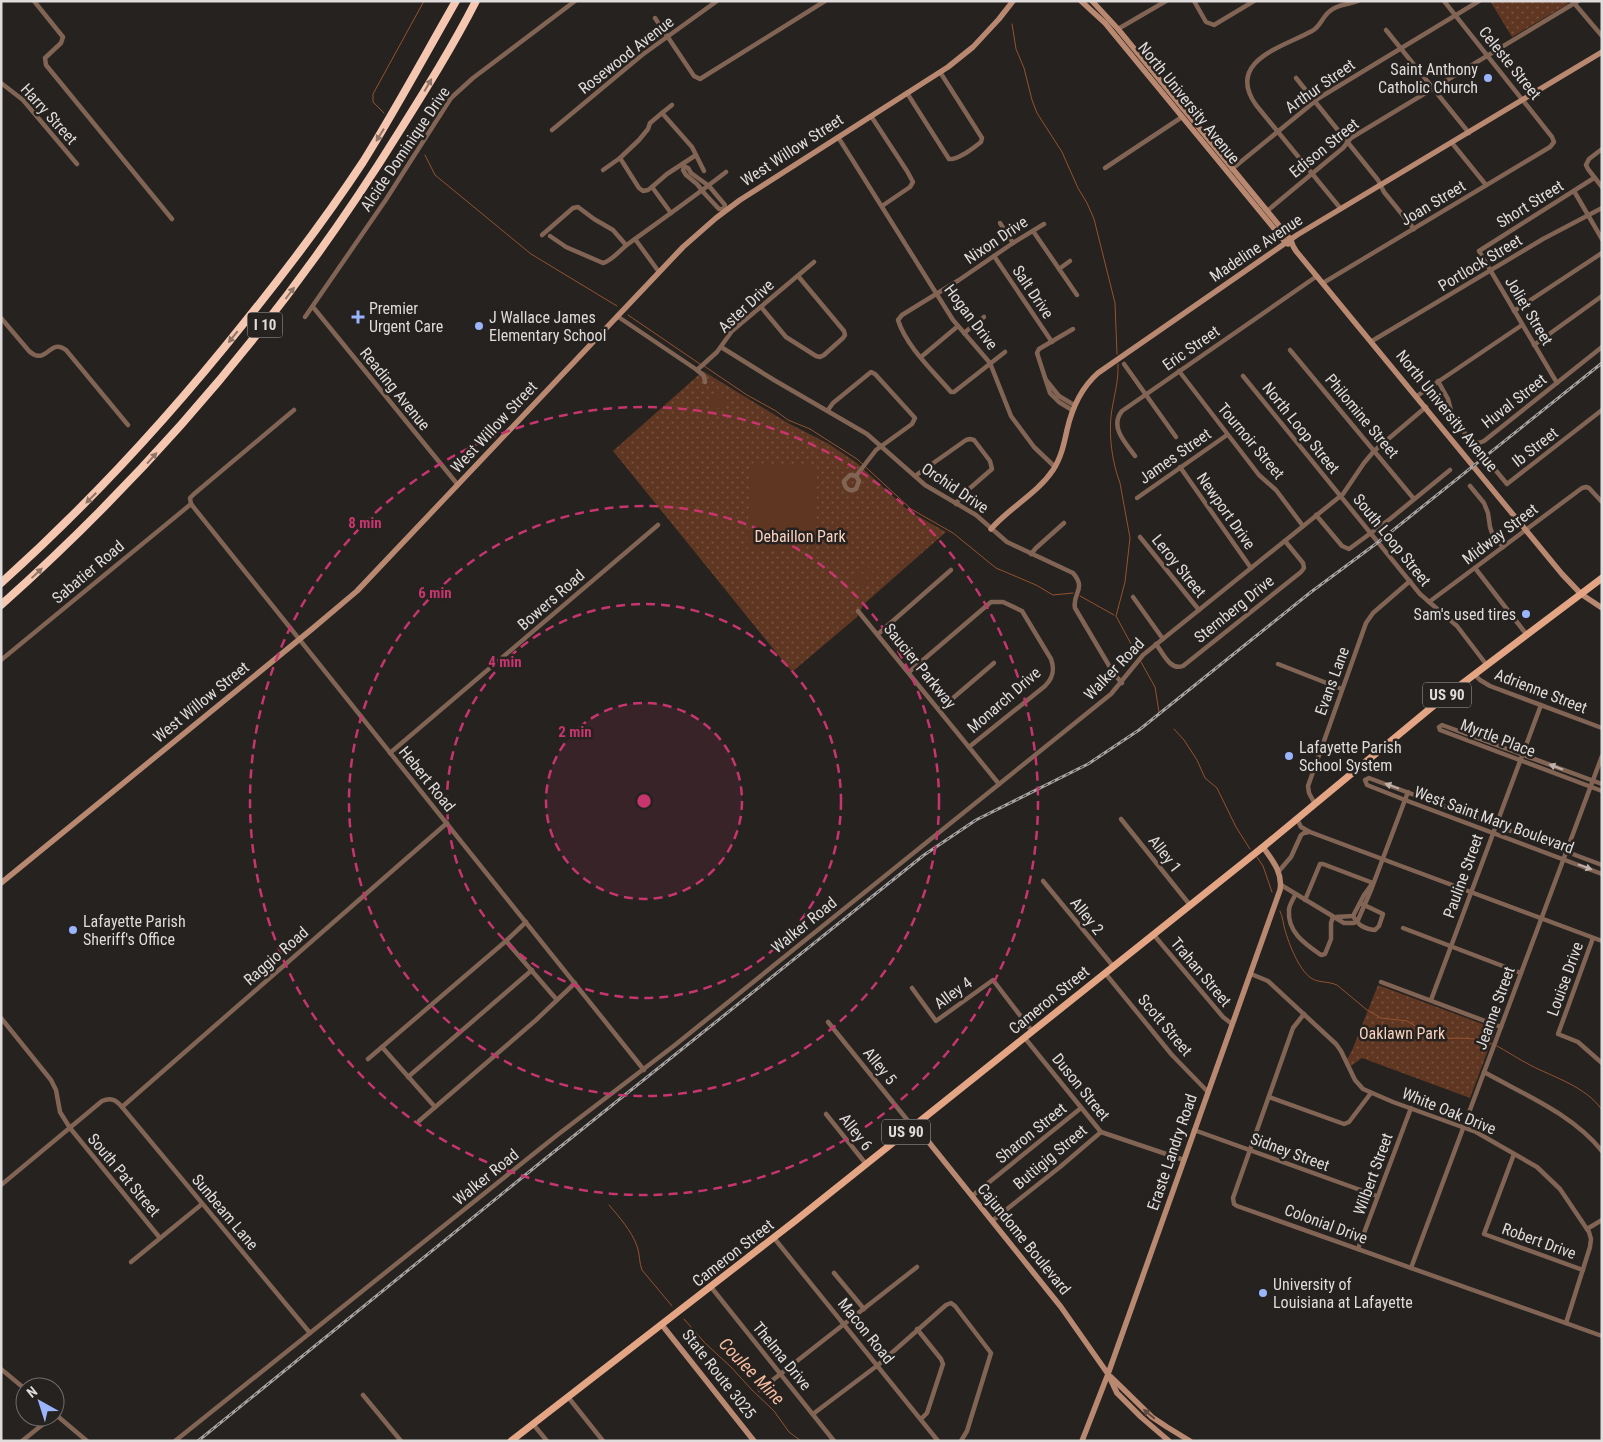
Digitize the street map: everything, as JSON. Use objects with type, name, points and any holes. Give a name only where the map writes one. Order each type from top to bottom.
[{"type":"highway","name":"I 10","points":[[1,583],[120,468],[185,397],[282,277],[362,162],[456,1]]},
{"type":"highway","name":"I 10","points":[[1,605],[70,542],[142,469],[239,358],[292,290],[370,179],[425,91],[476,1]]},
{"type":"main road","name":"West Willow Street","points":[[1,883],[357,591],[694,236],[724,210],[940,72],[973,47],[1013,1]]},
{"type":"main road","name":"North University Avenue","points":[[1081,1],[1105,23],[1182,117],[1293,246],[1571,584],[1581,594],[1602,608]]},
{"type":"main road","name":"North University Avenue","points":[[1092,1],[1118,29],[1267,211],[1288,242]]},
{"type":"main road","name":"Madeline Avenue","points":[[991,529],[1044,482],[1055,467],[1063,448],[1073,407],[1088,383],[1103,369],[1288,242],[1602,52]]},
{"type":"main road","name":"Cameron Street","points":[[511,1441],[774,1238],[1263,847],[1486,664],[1602,578]]},
{"type":"main road","name":"Eraste Landry Road","points":[[1082,1441],[1108,1374],[1278,898],[1281,885],[1279,871],[1263,847]]},
{"type":"main road","name":"Cajundome Boulevard","points":[[914,1126],[1061,1307],[1108,1374],[1115,1389],[1147,1424],[1169,1441]]},
{"type":"main road","name":"State Route 3025","points":[[662,1325],[754,1441]]},
{"type":"main road","name":"Cajundome Boulevard","points":[[1108,1374],[1152,1417],[1190,1441]]},
{"type":"street","points":[[34,1],[63,37],[61,43],[45,58],[46,65],[172,219]]},
{"type":"street","name":"Alcide Dominique Drive","points":[[305,317],[385,201],[451,98],[472,78],[575,1]]},
{"type":"street","name":"Rosewood Avenue","points":[[552,130],[642,55],[717,1]]},
{"type":"street","points":[[655,18],[694,76],[698,79],[704,78],[825,1]]},
{"type":"street","points":[[1118,29],[1166,1]]},
{"type":"street","points":[[1194,1],[1206,22],[1214,25],[1254,1]]},
{"type":"street","points":[[1342,209],[1250,96],[1247,81],[1252,67],[1263,56],[1315,29],[1327,14],[1336,7],[1358,1]]},
{"type":"street","name":"Celeste Street","points":[[1444,1],[1552,136],[1554,142]]},
{"type":"street","name":"Arthur Street","points":[[1232,169],[1314,102],[1479,1]]},
{"type":"street","points":[[1575,2],[1602,36]]},
{"type":"street","name":"Edison Street","points":[[1267,211],[1343,148],[1351,138],[1575,2]]},
{"type":"street","points":[[1386,30],[1469,133]]},
{"type":"street","points":[[906,93],[949,159],[954,159],[972,148],[981,142],[982,138],[940,72]]},
{"type":"street","points":[[1296,78],[1414,228]]},
{"type":"street","name":"Harry Street","points":[[1,83],[23,100],[77,164]]},
{"type":"street","points":[[603,170],[620,158],[639,140],[648,129],[650,123],[672,105]]},
{"type":"street","points":[[662,113],[692,147],[704,171]]},
{"type":"street","points":[[872,116],[913,182],[910,187],[882,206]]},
{"type":"street","points":[[1105,168],[1182,117]]},
{"type":"street","name":"Hogan Drive","points":[[838,137],[958,326],[990,363],[1011,416],[1034,447],[1055,467]]},
{"type":"street","name":"Joan Street","points":[[1323,283],[1550,147],[1554,142]]},
{"type":"street","points":[[1452,143],[1486,185]]},
{"type":"street","points":[[1602,149],[1589,159],[1586,164],[1586,168],[1602,186]]},
{"type":"street","points":[[620,158],[639,188],[643,191],[648,190],[667,174],[696,155]]},
{"type":"street","points":[[683,165],[709,186],[725,205],[724,210],[719,209],[697,184],[686,175],[683,165]]},
{"type":"street","points":[[550,236],[566,247],[603,263],[608,262],[626,245],[726,172]]},
{"type":"street","name":"Short Street","points":[[1479,252],[1594,178]]},
{"type":"street","points":[[652,187],[671,213]]},
{"type":"street","points":[[1574,192],[1602,239]]},
{"type":"street","points":[[711,200],[711,194],[715,193]]},
{"type":"street","points":[[542,235],[574,208],[578,207],[613,230],[626,245]]},
{"type":"street","name":"Portlock Street","points":[[1372,341],[1543,240],[1602,208]]},
{"type":"street","points":[[1000,223],[1013,243]]},
{"type":"street","name":"Nixon Drive","points":[[921,357],[901,328],[898,320],[902,315],[1044,224]]},
{"type":"street","points":[[1033,231],[1077,295]]},
{"type":"street","points":[[635,240],[659,272]]},
{"type":"street","name":"Joliet Street","points":[[1479,252],[1557,383]]},
{"type":"street","points":[[1514,311],[1602,253]]},
{"type":"street","name":"Salt Drive","points":[[994,256],[1052,342]]},
{"type":"street","points":[[1059,269],[1070,261]]},
{"type":"street","name":"Aster Drive","points":[[697,370],[721,347],[732,331],[814,262]]},
{"type":"street","points":[[761,307],[786,337],[816,356],[824,355],[843,338],[845,335],[844,331],[798,276]]},
{"type":"street","name":"Eric Street","points":[[1135,456],[1118,431],[1117,423],[1122,411],[1317,276]]},
{"type":"street","points":[[1534,345],[1602,296]]},
{"type":"street","name":"Reading Avenue","points":[[312,307],[458,485]]},
{"type":"street","points":[[617,316],[697,370],[704,376],[705,382]]},
{"type":"street","points":[[964,334],[984,317]]},
{"type":"street","points":[[1,318],[34,355],[41,356],[58,346],[62,346],[128,425]]},
{"type":"street","points":[[1416,396],[1522,325]]},
{"type":"street","points":[[958,326],[921,357],[951,392],[954,392],[1005,352]]},
{"type":"street","points":[[1073,329],[1037,352],[1048,388],[1053,396],[1062,404],[1073,407]]},
{"type":"street","name":"Orchid Drive","points":[[721,347],[867,434],[929,489],[976,515],[1007,542],[1068,570],[1076,576],[1080,586],[1074,603],[1075,608],[1114,674],[1122,683]]},
{"type":"street","name":"Huval Street","points":[[1438,381],[1445,391],[1456,423],[1471,441],[1479,443],[1602,347]]},
{"type":"street","name":"Philomine Street","points":[[1290,350],[1414,499]]},
{"type":"street","points":[[1124,364],[1176,437]]},
{"type":"street","name":"Tournoir Street","points":[[1179,371],[1259,475],[1282,498],[1304,526]]},
{"type":"street","points":[[828,410],[833,403],[871,372],[912,414],[915,420],[881,446],[856,476]]},
{"type":"street","name":"North Loop Street","points":[[1243,376],[1340,496]]},
{"type":"street","name":"Walker Road","points":[[175,1441],[556,1136],[644,1070],[1112,694],[1139,658],[1340,496],[1349,487],[1374,451],[1426,407]]},
{"type":"street","name":"Sabatier Road","points":[[1,660],[190,504],[190,498],[194,494],[294,410]]},
{"type":"street","points":[[1600,412],[1602,418]]},
{"type":"street","name":"Ib Street","points":[[1488,461],[1507,484],[1600,412]]},
{"type":"street","name":"James Street","points":[[1138,498],[1227,434]]},
{"type":"street","points":[[915,476],[966,440],[974,440],[990,461],[992,469],[961,496],[956,504]]},
{"type":"street","name":"Newport Drive","points":[[1180,468],[1251,568]]},
{"type":"street","points":[[1316,515],[1342,546],[1347,549],[1352,548],[1450,470]]},
{"type":"street","points":[[1470,486],[1484,503],[1492,533],[1503,547]]},
{"type":"street","name":"Midway Street","points":[[1429,602],[1526,529],[1586,487],[1602,502]]},
{"type":"street","name":"South Loop Street","points":[[1340,496],[1369,534],[1429,602],[1457,626],[1486,664]]},
{"type":"street","name":"Hebert Road","points":[[190,504],[644,1070]]},
{"type":"street","points":[[1031,554],[1064,523]]},
{"type":"street","name":"Bowers Road","points":[[390,753],[658,524]]},
{"type":"street","name":"Leroy Street","points":[[1140,536],[1199,610]]},
{"type":"street","name":"Sternberg Drive","points":[[1156,644],[1171,665],[1177,668],[1183,666],[1302,572],[1303,564],[1285,541]]},
{"type":"street","points":[[1475,568],[1527,635]]},
{"type":"street","points":[[878,634],[951,570]]},
{"type":"street","name":"Evans Lane","points":[[1315,804],[1308,793],[1308,786],[1366,625],[1370,616],[1410,581]]},
{"type":"street","points":[[1133,597],[1163,639]]},
{"type":"street","name":"Monarch Drive","points":[[908,672],[991,602],[1003,602],[1022,611],[1051,659],[1053,675],[1045,686],[969,748]]},
{"type":"street","name":"Saucier Parkway","points":[[858,611],[998,784]]},
{"type":"street","points":[[939,710],[994,663]]},
{"type":"street","points":[[1278,664],[1342,689]]},
{"type":"street","name":"Adrienne Street","points":[[1474,674],[1490,686],[1602,728]]},
{"type":"street","name":"Pauline Street","points":[[1431,1000],[1541,705]]},
{"type":"street","name":"Myrtle Place","points":[[1602,784],[1442,725],[1439,727],[1440,730],[1602,791]]},
{"type":"street","name":"Jeanne Street","points":[[1411,1268],[1602,756]]},
{"type":"street","name":"West Saint Mary Boulevard","points":[[1602,865],[1369,778],[1365,780],[1367,785],[1602,874]]},
{"type":"street","points":[[1353,916],[1373,884],[1408,792]]},
{"type":"street","name":"Alley 1","points":[[1121,819],[1190,905]]},
{"type":"street","points":[[1297,819],[1301,827],[1310,832],[1602,941]]},
{"type":"street","name":"Raggio Road","points":[[122,1107],[447,823]]},
{"type":"street","points":[[1279,871],[1291,857],[1301,835],[1310,832]]},
{"type":"street","points":[[1305,900],[1320,864],[1373,884]]},
{"type":"street","name":"Alley 2","points":[[1043,882],[1113,966]]},
{"type":"street","points":[[1281,885],[1347,924],[1356,922]]},
{"type":"street","points":[[1296,895],[1288,910],[1291,927],[1298,937],[1321,955],[1325,954],[1331,938],[1333,917]]},
{"type":"street","points":[[1353,916],[1360,926],[1375,930],[1380,926],[1383,914],[1362,904]]},
{"type":"street","points":[[1356,922],[1362,904]]},
{"type":"street","points":[[1333,917],[1353,916]]},
{"type":"street","points":[[368,1059],[526,922]]},
{"type":"street","points":[[1403,928],[1521,972]]},
{"type":"street","name":"Trahan Street","points":[[1153,934],[1223,1017],[1232,1024]]},
{"type":"street","name":"Louise Drive","points":[[1593,938],[1558,1034],[1578,1042],[1602,1063]]},
{"type":"street","points":[[506,941],[557,1000]]},
{"type":"street","points":[[408,1077],[532,970]]},
{"type":"street","name":"Scott Street","points":[[1105,973],[1172,1054],[1208,1092]]},
{"type":"street","name":"White Oak Drive","points":[[1250,974],[1268,981],[1339,1047],[1355,1080],[1363,1088],[1371,1093],[1476,1132],[1537,1167],[1552,1179],[1565,1195],[1591,1236],[1591,1243],[1566,1323]]},
{"type":"street","name":"Alley 4","points":[[912,988],[936,1021],[993,980],[1032,1031]]},
{"type":"street","points":[[1381,982],[1501,1027]]},
{"type":"street","points":[[419,1120],[575,983]]},
{"type":"street","name":"Colonial Drive","points":[[1304,1014],[1293,1028],[1233,1202],[1236,1205],[1602,1336]]},
{"type":"street","name":"South Pat Street","points":[[1,1018],[51,1080],[56,1090],[60,1112],[70,1128],[160,1238]]},
{"type":"street","name":"Alley 5","points":[[828,1022],[914,1126]]},
{"type":"street","name":"Duson Street","points":[[1024,1037],[1100,1132],[1184,1160]]},
{"type":"street","points":[[382,1047],[435,1107]]},
{"type":"street","points":[[1484,1072],[1563,1116],[1582,1131],[1602,1151]]},
{"type":"street","points":[[1269,1098],[1344,1124],[1349,1122],[1371,1093]]},
{"type":"street","points":[[1,1185],[102,1101],[113,1100],[122,1107]]},
{"type":"street","name":"Sunbeam Lane","points":[[122,1107],[310,1334]]},
{"type":"street","name":"Sharon Street","points":[[972,1196],[1082,1108]]},
{"type":"street","name":"Wilbert Street","points":[[1358,1249],[1411,1108]]},
{"type":"street","name":"Alley 6","points":[[826,1114],[866,1164]]},
{"type":"street","name":"Sidney Street","points":[[1194,1130],[1378,1196]]},
{"type":"street","name":"Buttigig Street","points":[[992,1221],[1060,1167],[1100,1132]]},
{"type":"street","name":"Robert Drive","points":[[1514,1154],[1484,1234],[1583,1270]]},
{"type":"street","points":[[131,1262],[202,1204]]},
{"type":"street","points":[[1587,1230],[1602,1220]]},
{"type":"street","name":"Macon Road","points":[[774,1238],[938,1441]]},
{"type":"street","points":[[760,1390],[917,1267]]},
{"type":"street","points":[[834,1273],[864,1309]]},
{"type":"street","name":"Thelma Drive","points":[[711,1287],[834,1441]]},
{"type":"street","points":[[813,1414],[878,1365],[951,1303],[991,1353],[966,1431],[961,1441]]},
{"type":"street","points":[[917,1330],[943,1364],[927,1413],[921,1419]]},
{"type":"street","points":[[1,1369],[15,1381]]},
{"type":"street","points":[[363,1395],[401,1441]]},
{"type":"street","points":[[568,1397],[603,1441]]},
{"type":"street","points":[[65,1423],[87,1441]]},
{"type":"street","points":[[534,1424],[547,1441]]},
{"type":"street","points":[[22,1441],[40,1427]]},
{"type":"green space","points":[[1490,1],[1566,1],[1568,4],[1512,37]]},
{"type":"green space","name":"Debaillon Park","points":[[703,371],[788,423],[829,444],[857,463],[909,511],[946,532],[864,604],[857,617],[792,672],[613,451]]},
{"type":"green space","points":[[720,391],[727,400],[714,411],[707,403]]},
{"type":"green space","points":[[754,463],[816,466],[816,536],[802,537],[793,550],[748,548],[751,465]]},
{"type":"green space","points":[[866,565],[876,577],[871,581],[861,570]]},
{"type":"green space","points":[[860,571],[869,582],[864,587],[854,576]]},
{"type":"green space","name":"Oaklawn Park","points":[[1378,985],[1496,1029],[1470,1098],[1362,1058],[1351,1066],[1347,1060]]},
{"type":"waterway","points":[[384,113],[373,102],[373,94],[424,1]]},
{"type":"waterway","points":[[1012,24],[1016,49],[1024,68],[1037,113],[1062,152],[1094,219],[1115,303],[1117,354]]},
{"type":"waterway","points":[[407,136],[415,145]]},
{"type":"waterway","points":[[425,155],[435,175],[531,254],[617,306]]},
{"type":"waterway","points":[[628,315],[700,364]]},
{"type":"waterway","points":[[1118,364],[1117,384],[1110,424],[1111,441],[1130,538],[1125,582],[1116,616],[1137,655]]},
{"type":"waterway","points":[[704,366],[788,420],[810,429],[857,459],[911,509],[953,533],[996,568],[1036,585],[1053,595],[1073,593]]},
{"type":"waterway","points":[[1080,596],[1114,615]]},
{"type":"waterway","points":[[1141,662],[1155,687],[1159,712]]},
{"type":"waterway","points":[[1174,729],[1197,760],[1205,778],[1217,788],[1236,827],[1250,849]]},
{"type":"waterway","points":[[1257,857],[1263,866],[1272,892]]},
{"type":"waterway","points":[[1280,911],[1284,928],[1295,956],[1302,969],[1311,978],[1337,985],[1367,1010],[1381,1018],[1407,1021],[1438,1039],[1476,1039],[1492,1044]]},
{"type":"waterway","points":[[1495,1045],[1579,1089],[1596,1102],[1602,1110]]},
{"type":"waterway","name":"Coulee Mine","points":[[609,1205],[625,1224],[635,1240],[642,1270],[672,1306]]},
{"type":"waterway","name":"Coulee Mine","points":[[684,1319],[705,1343],[774,1411],[789,1432],[801,1441]]},
{"type":"railway","points":[[198,1441],[540,1163],[924,855],[976,820],[1088,764],[1139,730],[1602,363]]},
{"type":"place","name":"Saint Anthony Catholic Church","points":[[1488,78]]},
{"type":"place","name":"Premier Urgent Care","points":[[358,317]]},
{"type":"place","name":"J Wallace James Elementary School","points":[[479,326]]},
{"type":"place","name":"Sam's used tires","points":[[1526,614]]},
{"type":"place","name":"Lafayette Parish School System","points":[[1289,756]]},
{"type":"place","name":"Lafayette Parish Sheriff's Office","points":[[73,930]]},
{"type":"place","name":"University of Louisiana at Lafayette","points":[[1263,1293]]}]
